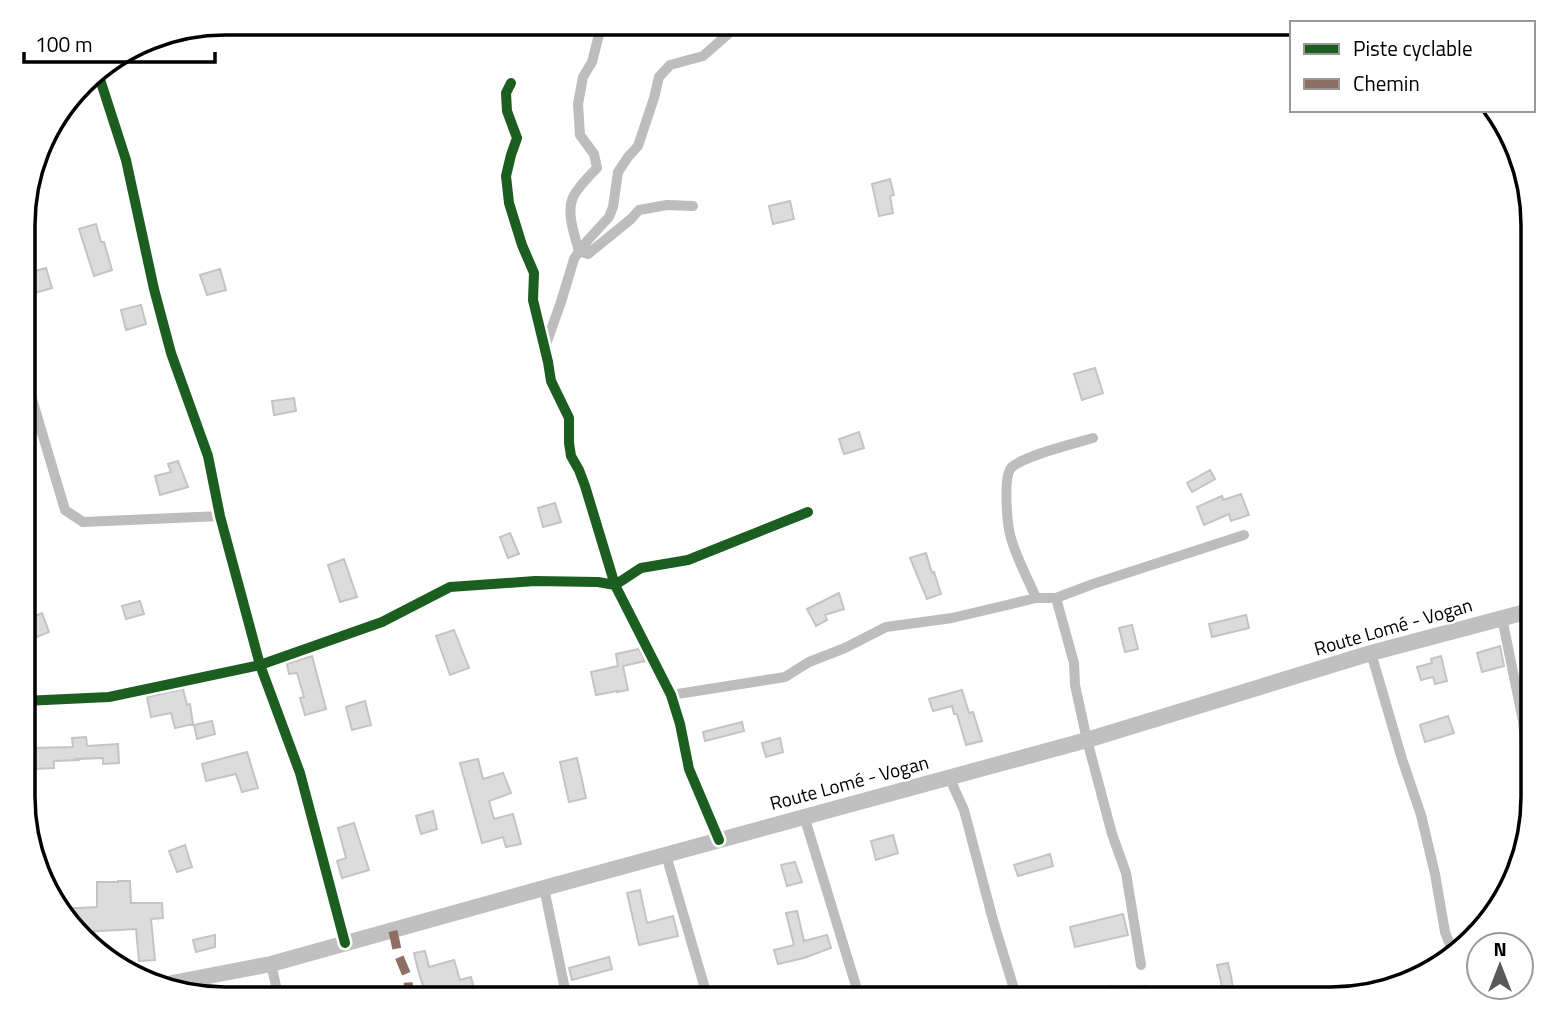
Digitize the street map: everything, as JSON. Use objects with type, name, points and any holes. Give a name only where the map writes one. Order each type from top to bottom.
[{"type":"main road","name":"Route Lomé - Vogan","points":[[181,981],[271,964],[1087,740],[1371,653],[1521,613]]},
{"type":"street","points":[[579,251],[572,223],[572,201],[583,183],[597,168],[594,153],[580,135],[578,103],[583,77],[592,62],[599,35]]},
{"type":"street","points":[[545,347],[574,259],[587,240],[609,217],[613,208],[618,172],[638,146],[659,77],[670,65],[703,57],[728,35]]},
{"type":"street","points":[[101,81],[126,160],[172,353],[208,456],[220,516],[260,665],[299,773],[345,943]]},
{"type":"street","points":[[511,83],[506,93],[507,111],[517,138],[506,176],[509,203],[534,274],[533,300],[551,381],[569,418],[571,456],[585,486],[615,584],[671,695],[689,769],[719,840]]},
{"type":"street","points":[[579,251],[588,254],[639,210],[667,205],[694,206]]},
{"type":"street","points":[[35,409],[65,510],[83,522],[220,516]]},
{"type":"street","points":[[1036,598],[1011,537],[1007,478],[1011,468],[1033,456],[1093,438]]},
{"type":"street","points":[[35,700],[109,697],[260,665],[382,622],[450,587],[535,581],[615,584],[641,568],[688,560],[808,512]]},
{"type":"street","points":[[671,695],[785,677],[810,662],[886,627],[952,618],[1036,598],[1056,598],[1244,536]]},
{"type":"street","points":[[1056,598],[1074,663],[1074,685],[1087,740],[1112,834],[1126,873],[1141,965]]},
{"type":"street","points":[[1502,618],[1521,711]]},
{"type":"street","points":[[1371,653],[1421,815],[1450,946]]},
{"type":"street","points":[[950,777],[964,810],[1013,987]]},
{"type":"street","points":[[804,816],[856,987]]},
{"type":"street","points":[[666,855],[704,987]]},
{"type":"street","points":[[544,888],[565,987]]},
{"type":"street","points":[[271,964],[276,987]]},
{"type":"building","points":[[890,179],[894,195],[890,196],[893,213],[879,216],[872,184]]},
{"type":"building","points":[[790,201],[794,219],[773,224],[769,206]]},
{"type":"building","points":[[96,224],[112,270],[94,276],[79,229]]},
{"type":"building","points":[[46,268],[52,288],[35,293],[35,271]]},
{"type":"building","points":[[220,269],[226,290],[207,295],[200,275]]},
{"type":"building","points":[[141,305],[146,324],[126,330],[121,310]]},
{"type":"building","points":[[1095,368],[1103,393],[1082,400],[1074,374]]},
{"type":"building","points":[[294,398],[296,411],[274,415],[272,401]]},
{"type":"building","points":[[859,432],[864,448],[844,454],[839,439]]},
{"type":"building","points":[[178,461],[188,487],[160,495],[155,476],[171,472],[168,464]]},
{"type":"building","points":[[1210,470],[1215,479],[1192,492],[1187,483]]},
{"type":"building","points":[[1241,494],[1249,515],[1231,521],[1229,514],[1204,525],[1197,507],[1222,496],[1223,500]]},
{"type":"building","points":[[555,503],[561,522],[543,527],[538,508]]},
{"type":"building","points":[[510,533],[519,554],[508,558],[500,537]]},
{"type":"building","points":[[926,553],[941,594],[927,599],[910,558]]},
{"type":"building","points":[[344,559],[357,597],[340,602],[328,565]]},
{"type":"building","points":[[839,593],[844,609],[825,615],[827,620],[816,626],[807,609]]},
{"type":"building","points":[[140,601],[144,614],[126,619],[122,606]]},
{"type":"building","points":[[42,613],[49,632],[37,637],[35,616]]},
{"type":"building","points":[[1246,615],[1249,628],[1212,637],[1209,624]]},
{"type":"building","points":[[1132,625],[1138,649],[1125,652],[1119,628]]},
{"type":"building","points":[[454,630],[469,668],[450,675],[436,636]]},
{"type":"building","points":[[1500,646],[1504,666],[1482,672],[1477,653]]},
{"type":"building","points":[[639,649],[645,661],[623,666],[628,690],[596,695],[591,672],[618,666],[616,654]]},
{"type":"building","points":[[312,656],[326,709],[305,715],[300,698],[304,697],[297,673],[289,674],[287,664]]},
{"type":"building","points":[[1441,656],[1447,681],[1435,684],[1433,677],[1421,680],[1417,667],[1432,663],[1431,659]]},
{"type":"building","points":[[183,689],[187,705],[190,704],[193,724],[175,728],[171,713],[151,717],[147,697]]},
{"type":"building","points":[[962,690],[969,713],[973,712],[982,741],[966,745],[952,706],[933,711],[929,699]]},
{"type":"building","points":[[365,701],[371,725],[352,730],[346,707]]},
{"type":"building","points":[[1448,716],[1454,733],[1425,742],[1420,725]]},
{"type":"building","points":[[212,721],[215,734],[197,739],[194,725]]},
{"type":"building","points":[[742,722],[744,731],[705,741],[703,732]]},
{"type":"building","points":[[86,737],[87,746],[118,744],[119,763],[103,764],[103,758],[77,759],[54,761],[54,768],[35,769],[35,748],[73,747],[72,738]]},
{"type":"building","points":[[780,738],[783,752],[766,757],[762,743]]},
{"type":"building","points":[[247,752],[258,788],[242,792],[236,774],[206,781],[202,764]]},
{"type":"building","points":[[577,758],[586,798],[569,802],[560,762]]},
{"type":"building","points":[[478,759],[483,779],[503,773],[511,793],[489,801],[494,819],[513,814],[521,844],[506,847],[503,837],[482,843],[460,763]]},
{"type":"building","points":[[433,811],[437,829],[421,834],[416,816]]},
{"type":"building","points":[[354,823],[369,870],[342,878],[337,861],[346,858],[338,828]]},
{"type":"building","points":[[893,835],[898,853],[876,860],[871,841]]},
{"type":"building","points":[[185,845],[192,867],[177,872],[169,851]]},
{"type":"building","points":[[1050,854],[1053,866],[1018,876],[1014,865]]},
{"type":"building","points":[[795,862],[802,882],[787,886],[781,865]]},
{"type":"building","points":[[130,881],[131,903],[162,903],[163,918],[151,919],[155,960],[139,961],[136,929],[92,931],[71,908],[97,907],[97,882]]},
{"type":"building","points":[[640,890],[647,923],[673,916],[678,936],[639,945],[627,893]]},
{"type":"building","points":[[797,911],[804,941],[827,935],[831,948],[778,964],[774,950],[794,945],[786,913]]},
{"type":"building","points":[[1123,914],[1128,935],[1075,947],[1070,927]]},
{"type":"building","points":[[215,935],[215,947],[196,952],[193,940]]},
{"type":"building","points":[[425,951],[429,967],[454,960],[460,980],[471,977],[474,987],[423,987],[414,953]]},
{"type":"building","points":[[609,957],[612,969],[572,980],[569,968]]},
{"type":"building","points":[[1228,963],[1233,987],[1222,987],[1217,965]]},
{"type":"marked path","points":[[393,931],[408,987]]},
{"type":"cycle path","points":[[101,81],[126,160],[171,353],[208,456],[220,516],[260,665],[300,773],[345,943]]},
{"type":"cycle path","points":[[511,83],[506,93],[507,111],[517,138],[506,176],[509,203],[534,273],[533,300],[551,381],[569,418],[571,456],[585,486],[615,585],[671,695],[689,769],[719,840]]},
{"type":"cycle path","points":[[35,700],[109,697],[260,665],[382,622],[450,587],[535,581],[598,582],[615,585],[641,568],[688,560],[808,512]]}]
